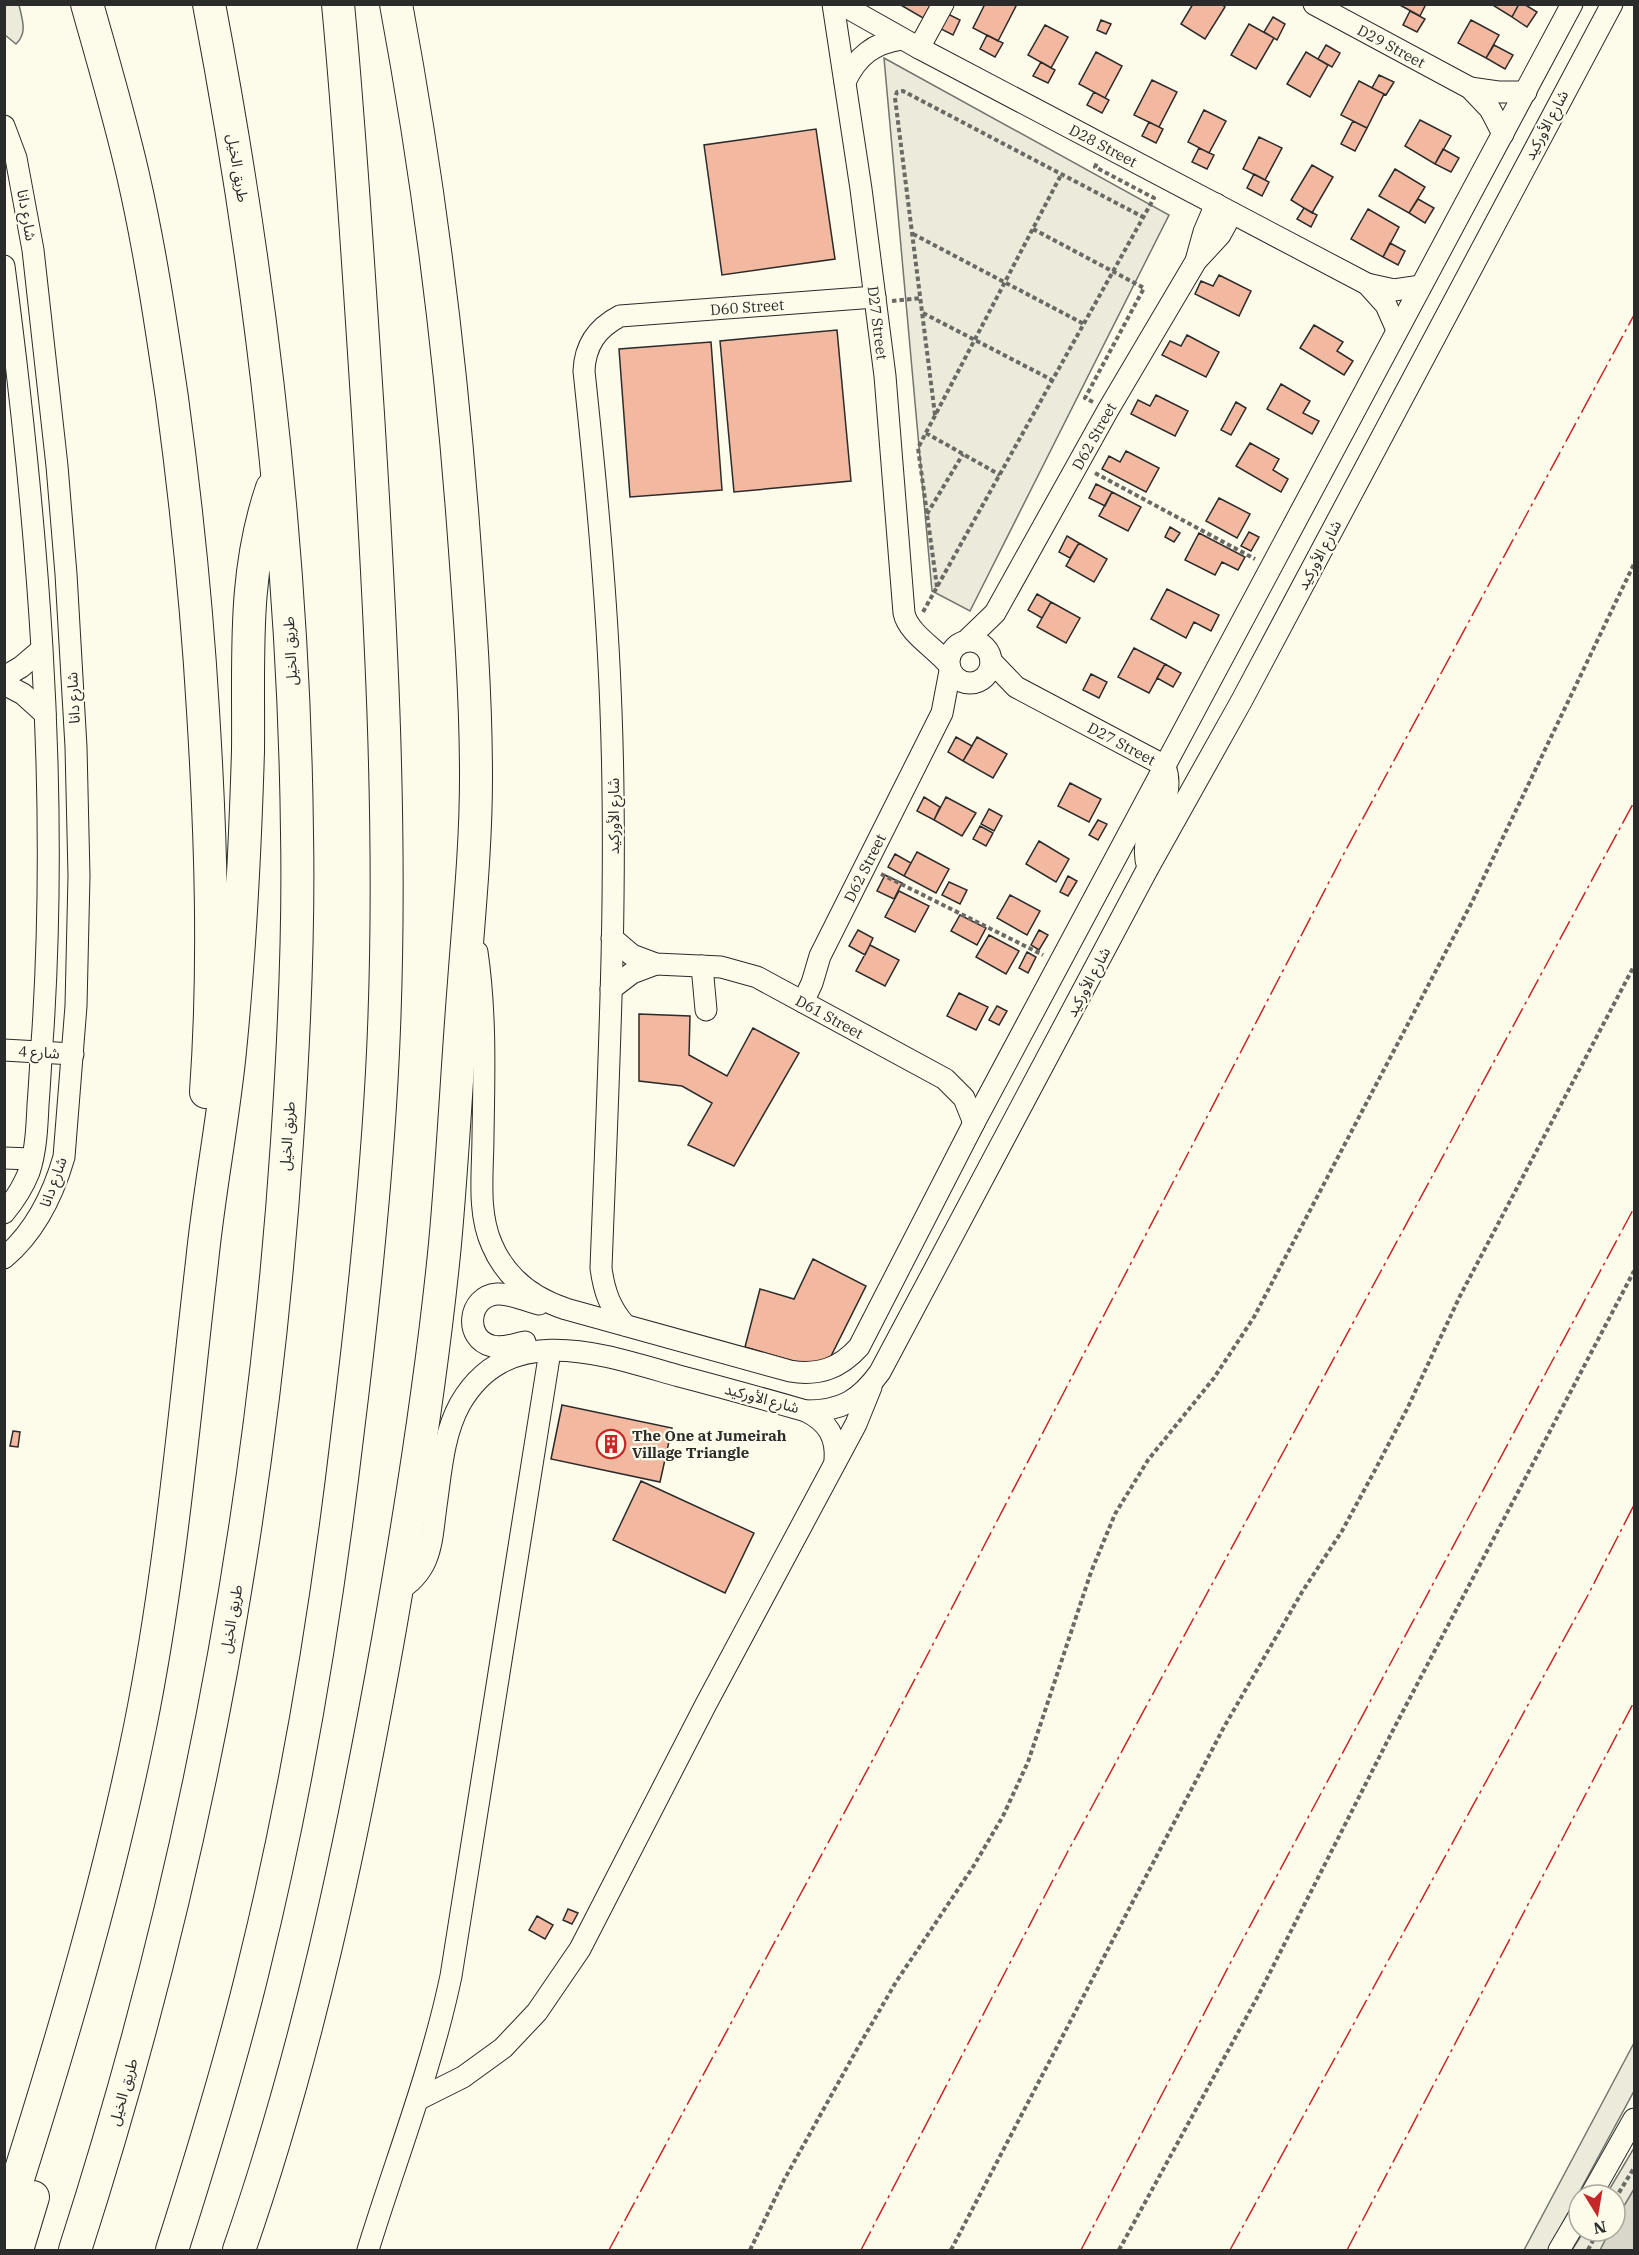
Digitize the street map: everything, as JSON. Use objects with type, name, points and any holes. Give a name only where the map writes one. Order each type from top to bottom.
[{"type":"highway","points":[[87,4],[122,126],[144,225],[168,370],[192,567],[203,707],[210,849],[209,1040],[202,1141],[202,1163],[208,1207]]},
{"type":"highway","name":"طريق الخيل","points":[[75,2250],[146,2012],[192,1821],[237,1590],[266,1381],[283,1208],[295,1007],[297,831],[293,714],[277,472],[251,257],[230,117],[209,4]]},
{"type":"highway","points":[[172,2250],[199,2166],[251,1978],[299,1763],[326,1606],[339,1504],[363,1308],[378,1138],[386,970],[380,646],[364,360],[338,4]]},
{"type":"highway","points":[[239,2250],[274,2147],[315,1996],[354,1821],[396,1592],[423,1426],[444,1249],[471,915],[476,780],[475,707],[460,476],[439,276],[423,160],[396,4]]},
{"type":"highway","points":[[4,2223],[61,2037],[89,1936],[140,1729],[160,1614],[175,1504],[208,1207],[229,1061],[242,916],[247,767],[248,602],[255,549],[277,472]]},
{"type":"highway","points":[[17,2250],[80,2028],[87,1982],[89,1936]]},
{"type":"street","name":"D27 Street","points":[[833,4],[876,300],[892,450],[904,613],[918,634],[950,668]]},
{"type":"street","name":"D28 Street","points":[[841,4],[910,44],[1367,284],[1394,290],[1421,286]]},
{"type":"street","points":[[845,82],[854,65],[866,51],[877,45],[910,44],[943,4]]},
{"type":"street","name":"D29 Street","points":[[1314,4],[1470,88],[1490,109],[1503,134]]},
{"type":"street","points":[[596,1353],[574,1342],[549,1339],[500,1347],[492,1346],[480,1340],[473,1327],[472,1320],[476,1306],[487,1296],[501,1293],[803,1373],[829,1370],[840,1364],[859,1347],[974,1123],[1572,4]]},
{"type":"street","name":"شارع الأوركيد","points":[[396,1592],[416,1578],[428,1557],[444,1451],[450,1427],[460,1404],[482,1377],[509,1358],[529,1352],[596,1353],[806,1411],[825,1411],[843,1406],[859,1397],[872,1384],[1148,868],[1242,700],[1603,10]]},
{"type":"street","name":"D29 Street","points":[[1470,88],[1498,92],[1526,92]]},
{"type":"street","name":"شارع دانا","points":[[4,126],[16,158],[33,250],[57,466],[76,747],[79,887],[73,1054],[67,1135],[58,1178],[39,1218],[26,1236],[4,1258]]},
{"type":"street","name":"D62 Street","points":[[942,713],[983,669],[995,614],[1108,410],[1196,261],[1218,238],[1224,208]]},
{"type":"street","points":[[4,255],[33,250]]},
{"type":"street","name":"شارع دانا","points":[[4,266],[28,476],[41,650],[45,714],[48,908],[41,1052],[32,1159],[22,1187],[4,1213]]},
{"type":"street","name":"D28 Street","points":[[1367,284],[1386,305],[1397,330]]},
{"type":"street","name":"D60 Street","points":[[620,316],[876,300]]},
{"type":"street","name":"شارع الأوركيد","points":[[620,316],[603,327],[590,342],[584,361],[584,371],[606,609],[613,790],[611,989],[601,1268],[610,1305],[625,1325]]},
{"type":"street","name":"D62 Street","points":[[964,642],[995,614]]},
{"type":"street","points":[[918,634],[979,643],[983,669],[959,680],[950,668],[950,654],[964,642]]},
{"type":"street","points":[[4,676],[21,667],[41,650]]},
{"type":"street","name":"D62 Street","points":[[796,998],[799,977],[820,956],[942,713],[950,668]]},
{"type":"street","name":"D27 Street","points":[[983,669],[1165,766]]},
{"type":"street","points":[[4,684],[23,694],[45,714]]},
{"type":"street","points":[[1148,868],[1144,853],[1146,838],[1169,789],[1165,766]]},
{"type":"street","points":[[471,915],[482,998],[484,1040],[483,1201],[486,1230],[498,1257],[516,1280],[538,1298],[566,1309]]},
{"type":"street","name":"D61 Street","points":[[612,938],[632,955],[656,964],[702,966],[739,971],[757,977],[945,1079],[964,1098],[974,1123]]},
{"type":"street","name":"D61 Street","points":[[611,989],[632,974],[656,964]]},
{"type":"street","points":[[702,966],[706,1010]]},
{"type":"street","name":"شارع 4","points":[[4,1050],[73,1054]]},
{"type":"street","points":[[4,1158],[32,1159]]},
{"type":"street","points":[[368,2250],[391,2175],[419,2099],[437,2038],[451,1976],[550,1351]]},
{"type":"street","points":[[419,2099],[464,2078],[503,2048],[537,2012],[565,1973],[594,1925],[705,1706],[856,1424],[872,1384]]},
{"type":"street","points":[[806,1411],[818,1416],[827,1425],[836,1448],[835,1461]]},
{"type":"street","points":[[1598,2183],[1635,2119]]},
{"type":"street","points":[[1559,2250],[1567,2236]]},
{"type":"path","points":[[935,415],[895,94],[900,91],[1143,218]]},
{"type":"path","points":[[918,634],[937,588],[1154,198],[1095,167],[1107,147]]},
{"type":"path","points":[[937,588],[918,448],[1061,174]]},
{"type":"path","points":[[1033,229],[1144,288],[1085,398],[1108,410]]},
{"type":"path","points":[[913,234],[1084,324]]},
{"type":"path","points":[[876,300],[921,298]]},
{"type":"path","points":[[923,313],[1052,380]]},
{"type":"path","points":[[926,433],[1000,475]]},
{"type":"path","points":[[927,514],[963,454]]},
{"type":"path","points":[[1100,464],[1095,473],[1255,559],[1250,569]]},
{"type":"path","points":[[750,2250],[784,2180],[856,2051],[896,1983],[973,1867],[1003,1816],[1028,1762],[1091,1572],[1115,1514],[1148,1460],[1214,1378],[1254,1317],[1472,902],[1635,564]]},
{"type":"path","points":[[866,866],[1060,964]]},
{"type":"path","points":[[951,2250],[1224,1727],[1369,1482],[1407,1409],[1460,1296],[1635,966]]},
{"type":"path","points":[[1119,2250],[1258,1995],[1391,1734],[1635,1271]]},
{"type":"path","points":[[1625,2183],[1635,2168]]},
{"type":"shaded area","points":[[4,5],[19,5],[23,31],[16,44],[5,35]]},
{"type":"shaded area","points":[[884,58],[1169,215],[970,611],[932,591]]},
{"type":"shaded area","points":[[1634,2043],[1634,2091],[1584,2183],[1567,2183],[1567,2215],[1548,2250],[1524,2250]]},
{"type":"shaded area","points":[[1634,2148],[1634,2250],[1572,2250],[1576,2243],[1627,2243],[1627,2183],[1613,2183]]},
{"type":"shaded area","points":[[1634,2189],[1634,2250],[1600,2250],[1604,2243],[1627,2243],[1627,2201]]},
{"type":"building","points":[[899,4],[931,4],[923,18]]},
{"type":"building","points":[[985,4],[1016,6],[998,41],[973,28]]},
{"type":"building","points":[[1193,4],[1221,4],[1225,7],[1205,39],[1181,24]]},
{"type":"building","points":[[1398,4],[1426,4],[1420,16]]},
{"type":"building","points":[[1491,4],[1519,4],[1512,17]]},
{"type":"building","points":[[1519,4],[1524,4],[1537,12],[1527,27],[1512,17]]},
{"type":"building","points":[[1410,11],[1425,19],[1417,32],[1403,25]]},
{"type":"building","points":[[946,13],[960,20],[953,35],[939,28]]},
{"type":"building","points":[[1273,17],[1285,24],[1277,40],[1264,32]]},
{"type":"building","points":[[1101,20],[1111,24],[1106,34],[1097,30]]},
{"type":"building","points":[[1471,20],[1499,35],[1486,58],[1458,43]]},
{"type":"building","points":[[1249,24],[1274,38],[1256,69],[1231,55]]},
{"type":"building","points":[[1045,25],[1068,37],[1051,68],[1028,55]]},
{"type":"building","points":[[987,35],[1003,43],[995,57],[980,49]]},
{"type":"building","points":[[1326,45],[1340,53],[1332,67],[1318,59]]},
{"type":"building","points":[[1494,45],[1513,55],[1505,69],[1486,58]]},
{"type":"building","points":[[1096,52],[1122,66],[1105,98],[1079,84]]},
{"type":"building","points":[[1306,52],[1328,65],[1310,97],[1287,84]]},
{"type":"building","points":[[1041,62],[1055,70],[1048,83],[1033,76]]},
{"type":"building","points":[[1379,75],[1394,82],[1386,95],[1372,88]]},
{"type":"building","points":[[1152,80],[1177,92],[1159,127],[1134,115]]},
{"type":"building","points":[[1359,81],[1384,94],[1367,128],[1341,115]]},
{"type":"building","points":[[1094,92],[1109,100],[1102,113],[1087,105]]},
{"type":"building","points":[[1204,110],[1226,121],[1209,153],[1188,142]]},
{"type":"building","points":[[1420,120],[1451,136],[1435,164],[1405,146]]},
{"type":"building","points":[[1353,121],[1367,128],[1355,151],[1341,144]]},
{"type":"building","points":[[1149,122],[1163,129],[1156,143],[1142,136]]},
{"type":"building","points":[[816,129],[835,259],[722,275],[704,145]]},
{"type":"building","points":[[1259,137],[1282,148],[1265,180],[1243,169]]},
{"type":"building","points":[[1199,148],[1214,155],[1207,169],[1192,162]]},
{"type":"building","points":[[1443,149],[1459,158],[1451,172],[1435,164]]},
{"type":"building","points":[[1312,165],[1333,177],[1312,213],[1291,200]]},
{"type":"building","points":[[1395,169],[1425,187],[1409,213],[1379,196]]},
{"type":"building","points":[[1254,174],[1269,182],[1262,196],[1247,188]]},
{"type":"building","points":[[1418,199],[1434,208],[1425,223],[1409,213]]},
{"type":"building","points":[[1304,208],[1317,215],[1311,227],[1297,219]]},
{"type":"building","points":[[1368,209],[1399,227],[1383,257],[1351,239]]},
{"type":"building","points":[[1390,243],[1405,251],[1398,265],[1383,257]]},
{"type":"building","points":[[1219,275],[1251,291],[1239,316],[1195,294],[1201,281],[1213,286]]},
{"type":"building","points":[[1314,325],[1343,342],[1337,351],[1353,361],[1344,375],[1300,348]]},
{"type":"building","points":[[837,330],[851,481],[734,492],[720,341]]},
{"type":"building","points":[[1187,335],[1219,352],[1206,377],[1162,355],[1170,341],[1181,346]]},
{"type":"building","points":[[711,342],[722,490],[630,497],[619,349]]},
{"type":"building","points":[[1281,384],[1310,401],[1303,413],[1319,421],[1312,434],[1267,409]]},
{"type":"building","points":[[1156,395],[1188,411],[1175,436],[1131,414],[1138,400],[1150,406]]},
{"type":"building","points":[[1236,402],[1246,408],[1231,435],[1221,430]]},
{"type":"building","points":[[1250,443],[1279,459],[1273,470],[1288,479],[1281,492],[1236,466]]},
{"type":"building","points":[[1126,451],[1159,468],[1146,492],[1102,469],[1109,456],[1120,462]]},
{"type":"building","points":[[1096,484],[1112,492],[1105,506],[1089,498]]},
{"type":"building","points":[[1112,492],[1141,507],[1128,531],[1099,516]]},
{"type":"building","points":[[1219,498],[1250,514],[1237,538],[1206,521]]},
{"type":"building","points":[[1170,527],[1180,533],[1174,542],[1165,537]]},
{"type":"building","points":[[1249,532],[1259,537],[1251,551],[1241,546]]},
{"type":"building","points":[[1199,533],[1245,557],[1238,570],[1222,562],[1215,575],[1185,560]]},
{"type":"building","points":[[1067,536],[1079,543],[1070,558],[1059,552]]},
{"type":"building","points":[[1079,543],[1107,559],[1094,582],[1066,566]]},
{"type":"building","points":[[1167,589],[1219,615],[1211,631],[1194,622],[1186,638],[1151,619]]},
{"type":"building","points":[[1037,594],[1051,602],[1042,618],[1028,610]]},
{"type":"building","points":[[1051,602],[1080,618],[1066,643],[1037,627]]},
{"type":"building","points":[[1134,648],[1165,664],[1149,693],[1118,677]]},
{"type":"building","points":[[1165,664],[1181,673],[1173,687],[1157,678]]},
{"type":"building","points":[[1091,674],[1107,682],[1099,698],[1083,690]]},
{"type":"building","points":[[956,737],[972,746],[963,761],[948,752]]},
{"type":"building","points":[[977,737],[1007,754],[993,778],[963,761]]},
{"type":"building","points":[[1070,783],[1101,799],[1089,822],[1058,806]]},
{"type":"building","points":[[924,797],[940,807],[934,820],[917,811]]},
{"type":"building","points":[[946,797],[976,813],[962,836],[934,820]]},
{"type":"building","points":[[989,809],[1002,816],[994,831],[981,824]]},
{"type":"building","points":[[1098,820],[1107,824],[1098,840],[1089,835]]},
{"type":"building","points":[[980,826],[993,833],[986,846],[973,839]]},
{"type":"building","points":[[1039,841],[1069,859],[1056,882],[1026,864]]},
{"type":"building","points":[[917,852],[949,869],[936,893],[904,876]]},
{"type":"building","points":[[895,854],[911,863],[904,876],[888,867]]},
{"type":"building","points":[[885,875],[902,883],[894,899],[877,891]]},
{"type":"building","points":[[1068,876],[1077,881],[1068,896],[1060,892]]},
{"type":"building","points":[[949,882],[967,890],[960,904],[942,895]]},
{"type":"building","points":[[899,891],[929,906],[915,932],[885,917]]},
{"type":"building","points":[[1010,895],[1040,911],[1027,935],[997,918]]},
{"type":"building","points":[[960,915],[986,928],[977,945],[951,931]]},
{"type":"building","points":[[858,930],[873,938],[865,955],[849,946]]},
{"type":"building","points":[[1039,930],[1048,935],[1039,950],[1031,945]]},
{"type":"building","points":[[989,935],[1019,951],[1006,974],[976,957]]},
{"type":"building","points":[[870,945],[899,960],[885,986],[856,971]]},
{"type":"building","points":[[1027,952],[1036,957],[1028,973],[1019,968]]},
{"type":"building","points":[[959,993],[988,1007],[976,1030],[947,1016]]},
{"type":"building","points":[[997,1006],[1007,1011],[999,1025],[989,1020]]},
{"type":"building","points":[[639,1014],[690,1016],[689,1055],[727,1076],[753,1028],[799,1053],[734,1166],[688,1145],[712,1103],[682,1086],[639,1081]]},
{"type":"building","points":[[813,1259],[866,1286],[824,1370],[745,1347],[760,1289],[794,1299]]},
{"type":"building","name":"The One at Jumeirah Village Triangle","points":[[562,1405],[672,1428],[660,1482],[551,1459]]},
{"type":"building","points":[[13,1431],[20,1432],[18,1447],[10,1446]]},
{"type":"building","points":[[641,1481],[754,1533],[725,1593],[613,1540]]},
{"type":"building","points":[[568,1909],[578,1913],[572,1924],[563,1920]]},
{"type":"building","points":[[537,1916],[553,1925],[545,1939],[529,1930]]},
{"type":"power","points":[[609,2250],[878,1750],[1341,859],[1634,315]]},
{"type":"power","points":[[861,2250],[1067,1853],[1634,802]]},
{"type":"power","points":[[1081,2250],[1234,1956],[1634,1208]]},
{"type":"power","points":[[1230,2250],[1588,1595],[1634,1505]]},
{"type":"power","points":[[1347,2250],[1634,1702]]},
{"type":"place","name":"The One at Jumeirah Village Triangle","points":[[611,1444]]}]
